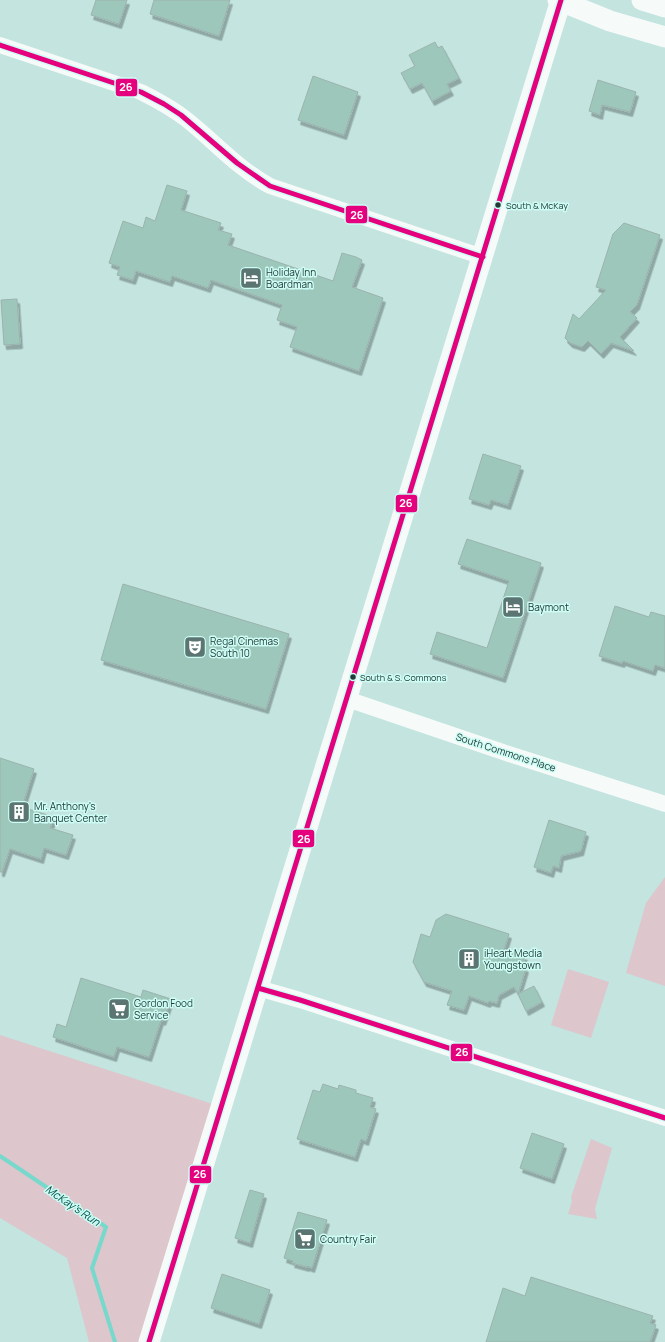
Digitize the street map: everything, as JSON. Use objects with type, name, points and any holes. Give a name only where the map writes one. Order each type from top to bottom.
[{"type":"main road","points":[[149,1342],[483,257],[560,0],[610,21],[665,37]]},
{"type":"main road","points":[[642,0],[665,7]]},
{"type":"street","points":[[0,45],[141,92],[162,103],[186,119],[242,168],[270,186],[483,257]]},
{"type":"street","name":"South Commons Place","points":[[347,699],[665,804]]},
{"type":"street","points":[[258,988],[300,1000],[665,1118]]},
{"type":"shaded area","points":[[665,877],[665,986],[626,973],[646,903]]},
{"type":"shaded area","points":[[568,969],[609,982],[591,1038],[551,1025]]},
{"type":"shaded area","points":[[0,1035],[222,1107],[149,1342],[89,1342],[67,1258],[0,1218]]},
{"type":"shaded area","points":[[591,1139],[612,1148],[595,1209],[597,1219],[568,1214],[572,1201],[571,1197]]},
{"type":"building","points":[[96,0],[127,0],[119,24],[91,15]]},
{"type":"building","points":[[154,0],[230,0],[219,36],[150,14]]},
{"type":"building","points":[[435,42],[438,48],[442,46],[459,78],[447,84],[451,91],[432,101],[422,83],[410,89],[401,73],[415,66],[409,55]]},
{"type":"building","points":[[313,76],[358,92],[344,135],[298,120]]},
{"type":"building","points":[[598,80],[636,92],[630,112],[602,105],[600,115],[589,111]]},
{"type":"building","name":"Holiday Inn Boardman","points":[[167,185],[187,191],[181,210],[221,223],[218,230],[232,234],[228,245],[333,281],[342,253],[362,260],[352,287],[383,298],[359,371],[290,347],[297,327],[277,320],[282,305],[211,280],[208,288],[172,276],[170,282],[136,271],[133,280],[117,275],[120,267],[109,263],[123,221],[143,228],[146,217],[155,221]]},
{"type":"building","points":[[624,223],[660,235],[637,305],[630,312],[637,318],[620,337],[634,351],[611,343],[601,354],[588,341],[582,347],[570,343],[565,338],[573,314],[579,319],[606,290],[596,287],[613,234]]},
{"type":"building","points":[[17,299],[20,344],[4,345],[1,300]]},
{"type":"building","points":[[483,454],[521,466],[508,505],[491,500],[489,505],[469,499]]},
{"type":"building","name":"Baymont","points":[[467,539],[541,563],[503,678],[430,654],[437,632],[487,648],[509,581],[458,564]]},
{"type":"building","name":"Regal Cinemas South 10","points":[[123,584],[289,634],[266,709],[101,660]]},
{"type":"building","points":[[615,606],[649,617],[651,612],[665,616],[665,668],[655,665],[653,671],[623,661],[622,663],[599,656]]},
{"type":"building","name":"Mr. Anthony's Banquet Center","points":[[0,758],[34,769],[22,807],[54,817],[50,828],[73,835],[66,855],[44,848],[41,859],[10,849],[2,872],[0,872]]},
{"type":"building","points":[[549,820],[586,832],[581,851],[561,856],[559,868],[553,866],[551,873],[534,867]]},
{"type":"building","name":"iHeart Media Youngstown","points":[[446,914],[509,934],[504,950],[525,956],[522,966],[526,968],[518,994],[514,987],[499,995],[497,1003],[489,1001],[488,1003],[469,996],[464,1010],[447,1005],[452,991],[424,982],[413,962],[421,934],[430,937],[436,920]]},
{"type":"building","name":"Gordon Food Service","points":[[81,978],[141,997],[143,990],[171,999],[163,1021],[161,1020],[149,1057],[117,1047],[114,1057],[53,1037],[57,1024],[66,1027]]},
{"type":"building","points":[[534,986],[542,1002],[526,1011],[518,994]]},
{"type":"building","points":[[323,1084],[338,1089],[339,1085],[356,1090],[356,1093],[373,1098],[370,1107],[376,1109],[366,1141],[361,1139],[355,1157],[297,1139],[313,1090],[320,1092]]},
{"type":"building","points":[[532,1133],[564,1144],[552,1179],[520,1168]]},
{"type":"building","points":[[250,1190],[264,1194],[250,1243],[235,1238]]},
{"type":"building","name":"Country Fair","points":[[298,1212],[327,1220],[312,1268],[292,1263],[293,1261],[284,1258]]},
{"type":"building","points":[[222,1274],[270,1290],[259,1324],[211,1308]]},
{"type":"building","points":[[531,1277],[653,1316],[650,1323],[656,1325],[650,1342],[486,1342],[503,1288],[525,1296]]},
{"type":"waterway","name":"McKay's Run","points":[[0,1156],[106,1227],[92,1268],[115,1342]]},
{"type":"transit line","name":"26","points":[[149,1342],[561,0]]},
{"type":"transit line","name":"26","points":[[0,45],[141,92],[164,104],[181,115],[237,163],[270,186],[483,257]]},
{"type":"transit line","name":"26","points":[[258,988],[300,1000],[665,1118]]},
{"type":"place","name":"South & McKay","points":[[498,205]]},
{"type":"place","name":"Holiday Inn Boardman","points":[[251,278]]},
{"type":"place","name":"Baymont","points":[[513,607]]},
{"type":"place","name":"Regal Cinemas South 10","points":[[195,647]]},
{"type":"place","name":"South & S. Commons","points":[[353,677]]},
{"type":"place","name":"Mr. Anthony's Banquet Center","points":[[19,812]]},
{"type":"place","name":"iHeart Media Youngstown","points":[[469,959]]},
{"type":"place","name":"Gordon Food Service","points":[[119,1009]]},
{"type":"place","name":"Country Fair","points":[[305,1239]]}]
